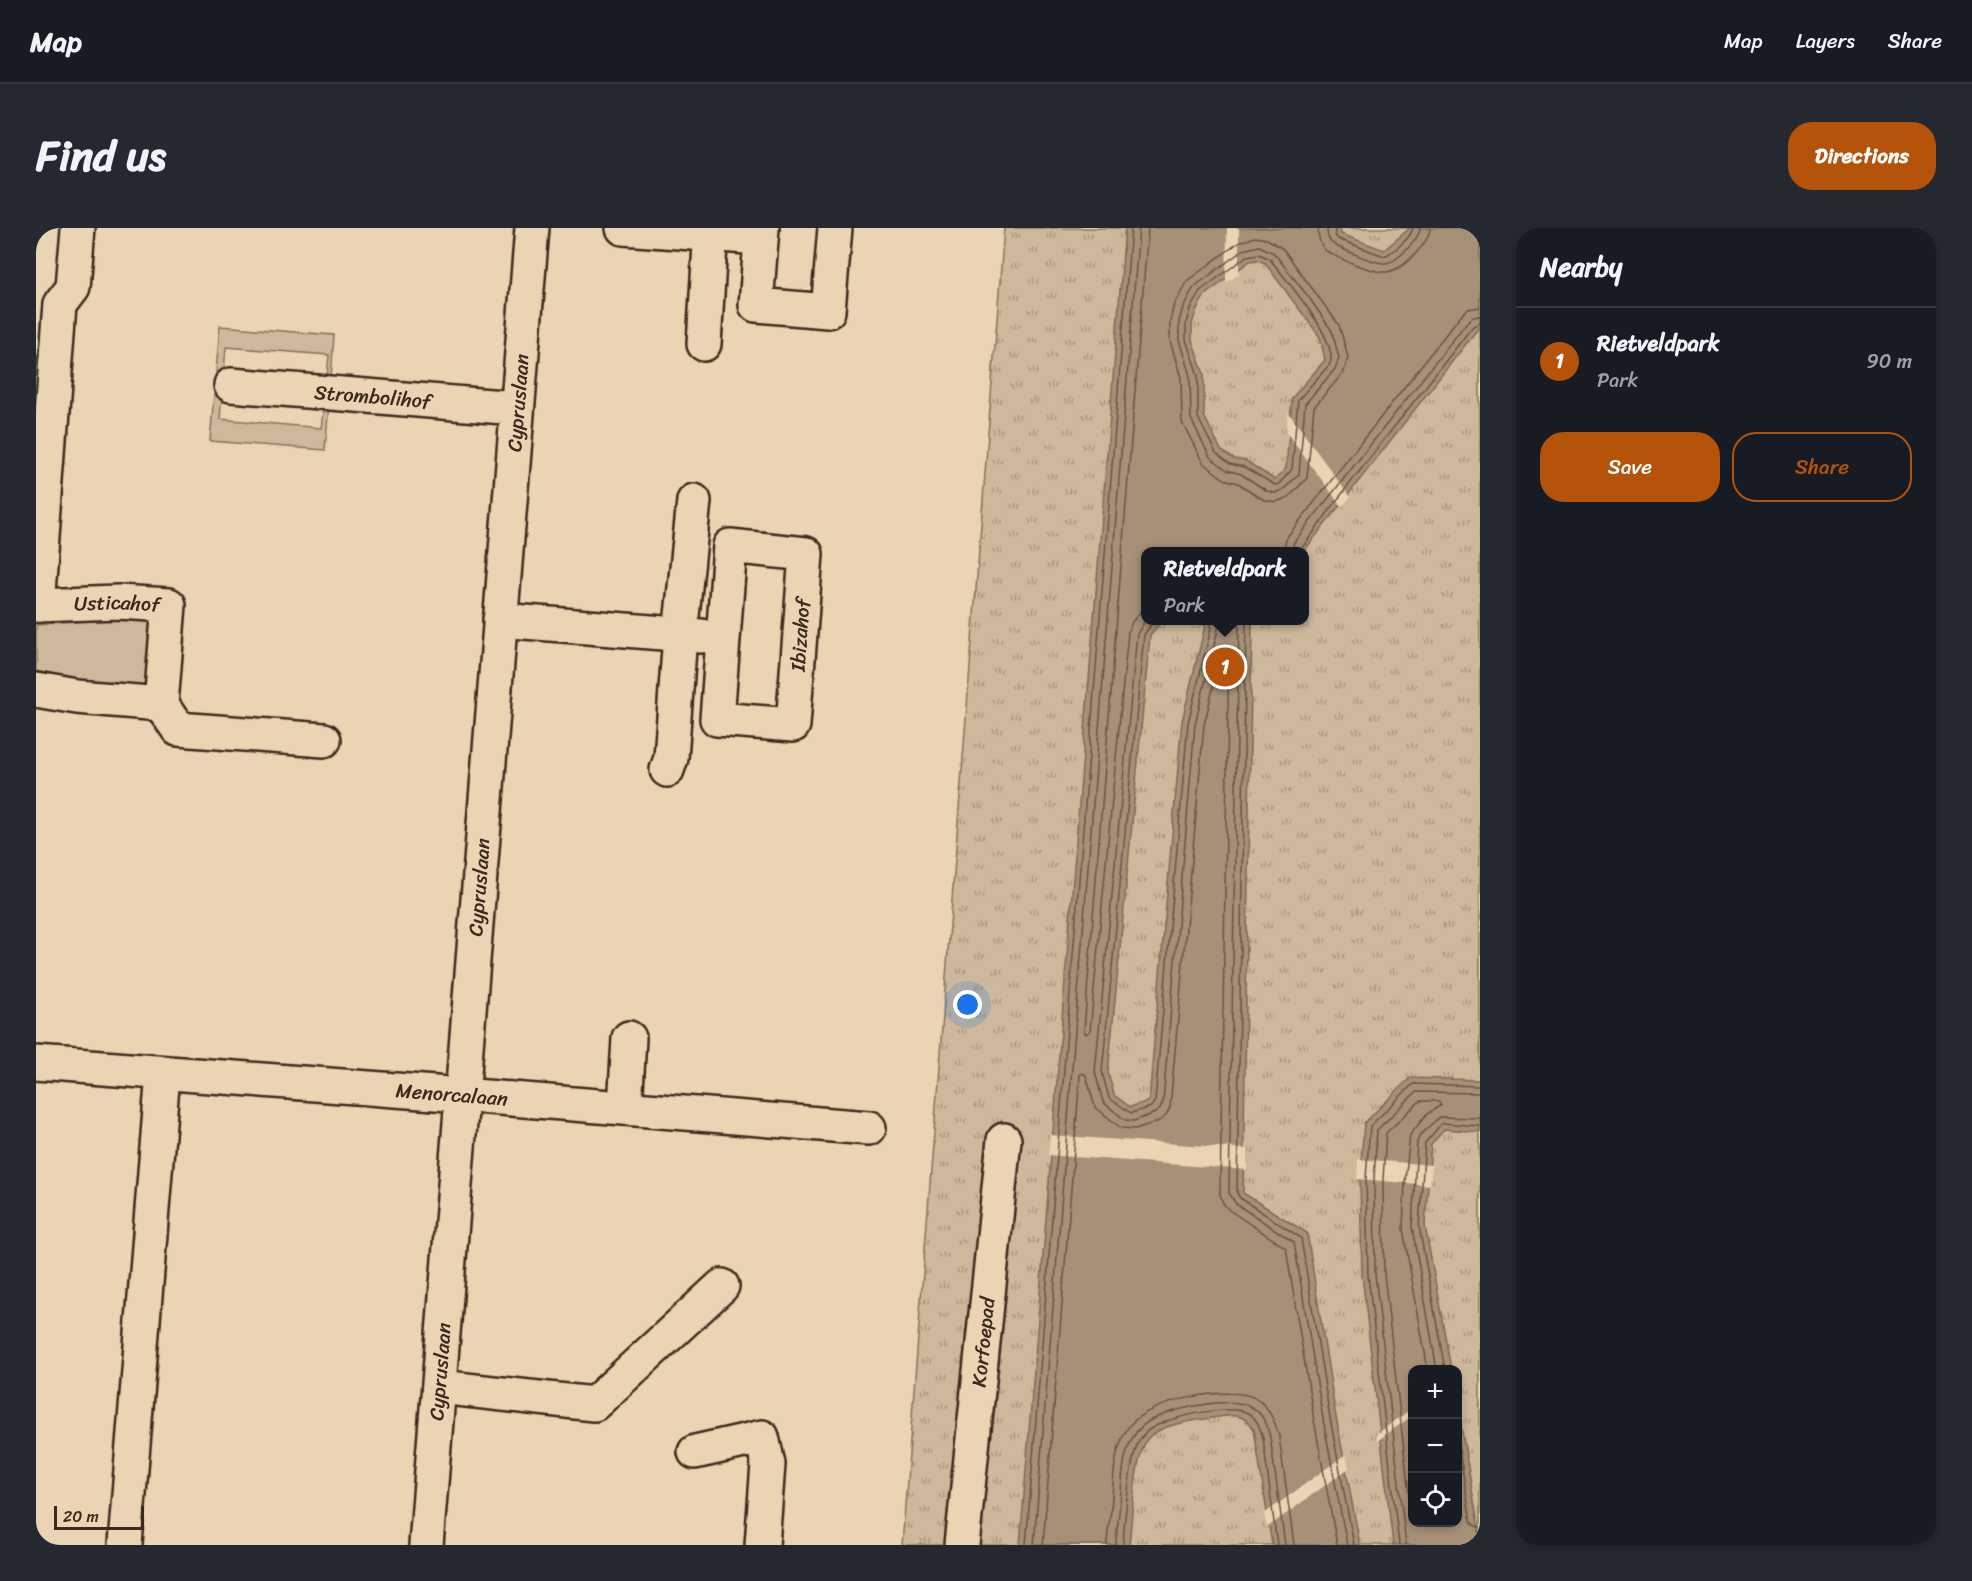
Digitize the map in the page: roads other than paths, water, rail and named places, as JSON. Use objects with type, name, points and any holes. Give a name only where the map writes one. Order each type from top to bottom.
[{"type":"street","points":[[37,605],[60,304],[73,287],[78,228]]},
{"type":"street","name":"Cypruslaan","points":[[426,1545],[532,228]]},
{"type":"street","points":[[623,228],[762,233],[756,305],[828,311],[835,228]]},
{"type":"street","points":[[704,344],[711,231]]},
{"type":"street","name":"Strombolihof","points":[[231,385],[516,408]]},
{"type":"street","points":[[668,770],[671,758],[680,635],[694,501]]},
{"type":"street","name":"Ibizahof","points":[[730,546],[806,554],[793,725],[717,719],[723,637],[730,546]]},
{"type":"street","name":"Usticahof","points":[[37,605],[118,602],[169,605],[161,704]]},
{"type":"street","points":[[500,620],[723,637]]},
{"type":"street","points":[[36,690],[77,697],[161,704],[178,729],[324,740]]},
{"type":"street","points":[[625,1108],[628,1038]]},
{"type":"street","name":"Menorcalaan","points":[[36,1064],[869,1128]]},
{"type":"street","points":[[125,1544],[163,1073]]},
{"type":"street","name":"Korfoepad","points":[[962,1545],[1004,1140]]},
{"type":"street","points":[[439,1387],[594,1404],[722,1286]]},
{"type":"street","points":[[695,1452],[762,1437],[768,1464],[762,1545]]},
{"type":"water","points":[[1125,228],[1340,228],[1341,234],[1384,250],[1410,228],[1480,228],[1480,326],[1307,547],[1141,547],[1141,625],[1159,625],[1150,635],[1108,1073],[1114,1095],[1130,1107],[1149,1101],[1182,721],[1204,625],[1252,625],[1243,1193],[1307,1233],[1336,1417],[1360,1545],[1272,1545],[1254,1429],[1241,1417],[1230,1416],[1180,1423],[1150,1436],[1140,1456],[1137,1471],[1129,1545],[1020,1545]],"holes":[[[1258,260],[1265,263],[1320,337],[1325,360],[1292,398],[1286,468],[1275,480],[1246,461],[1234,459],[1221,450],[1204,416],[1204,374],[1192,340],[1192,324],[1205,295],[1250,261]]]},
{"type":"water","points":[[1410,1078],[1480,1080],[1480,1132],[1444,1129],[1431,1144],[1425,1226],[1450,1365],[1408,1365],[1408,1527],[1462,1527],[1462,1432],[1480,1545],[1393,1545],[1362,1275],[1360,1178],[1364,1123]]},
{"type":"place","name":"Rietveldpark","points":[[1225,667]]}]
